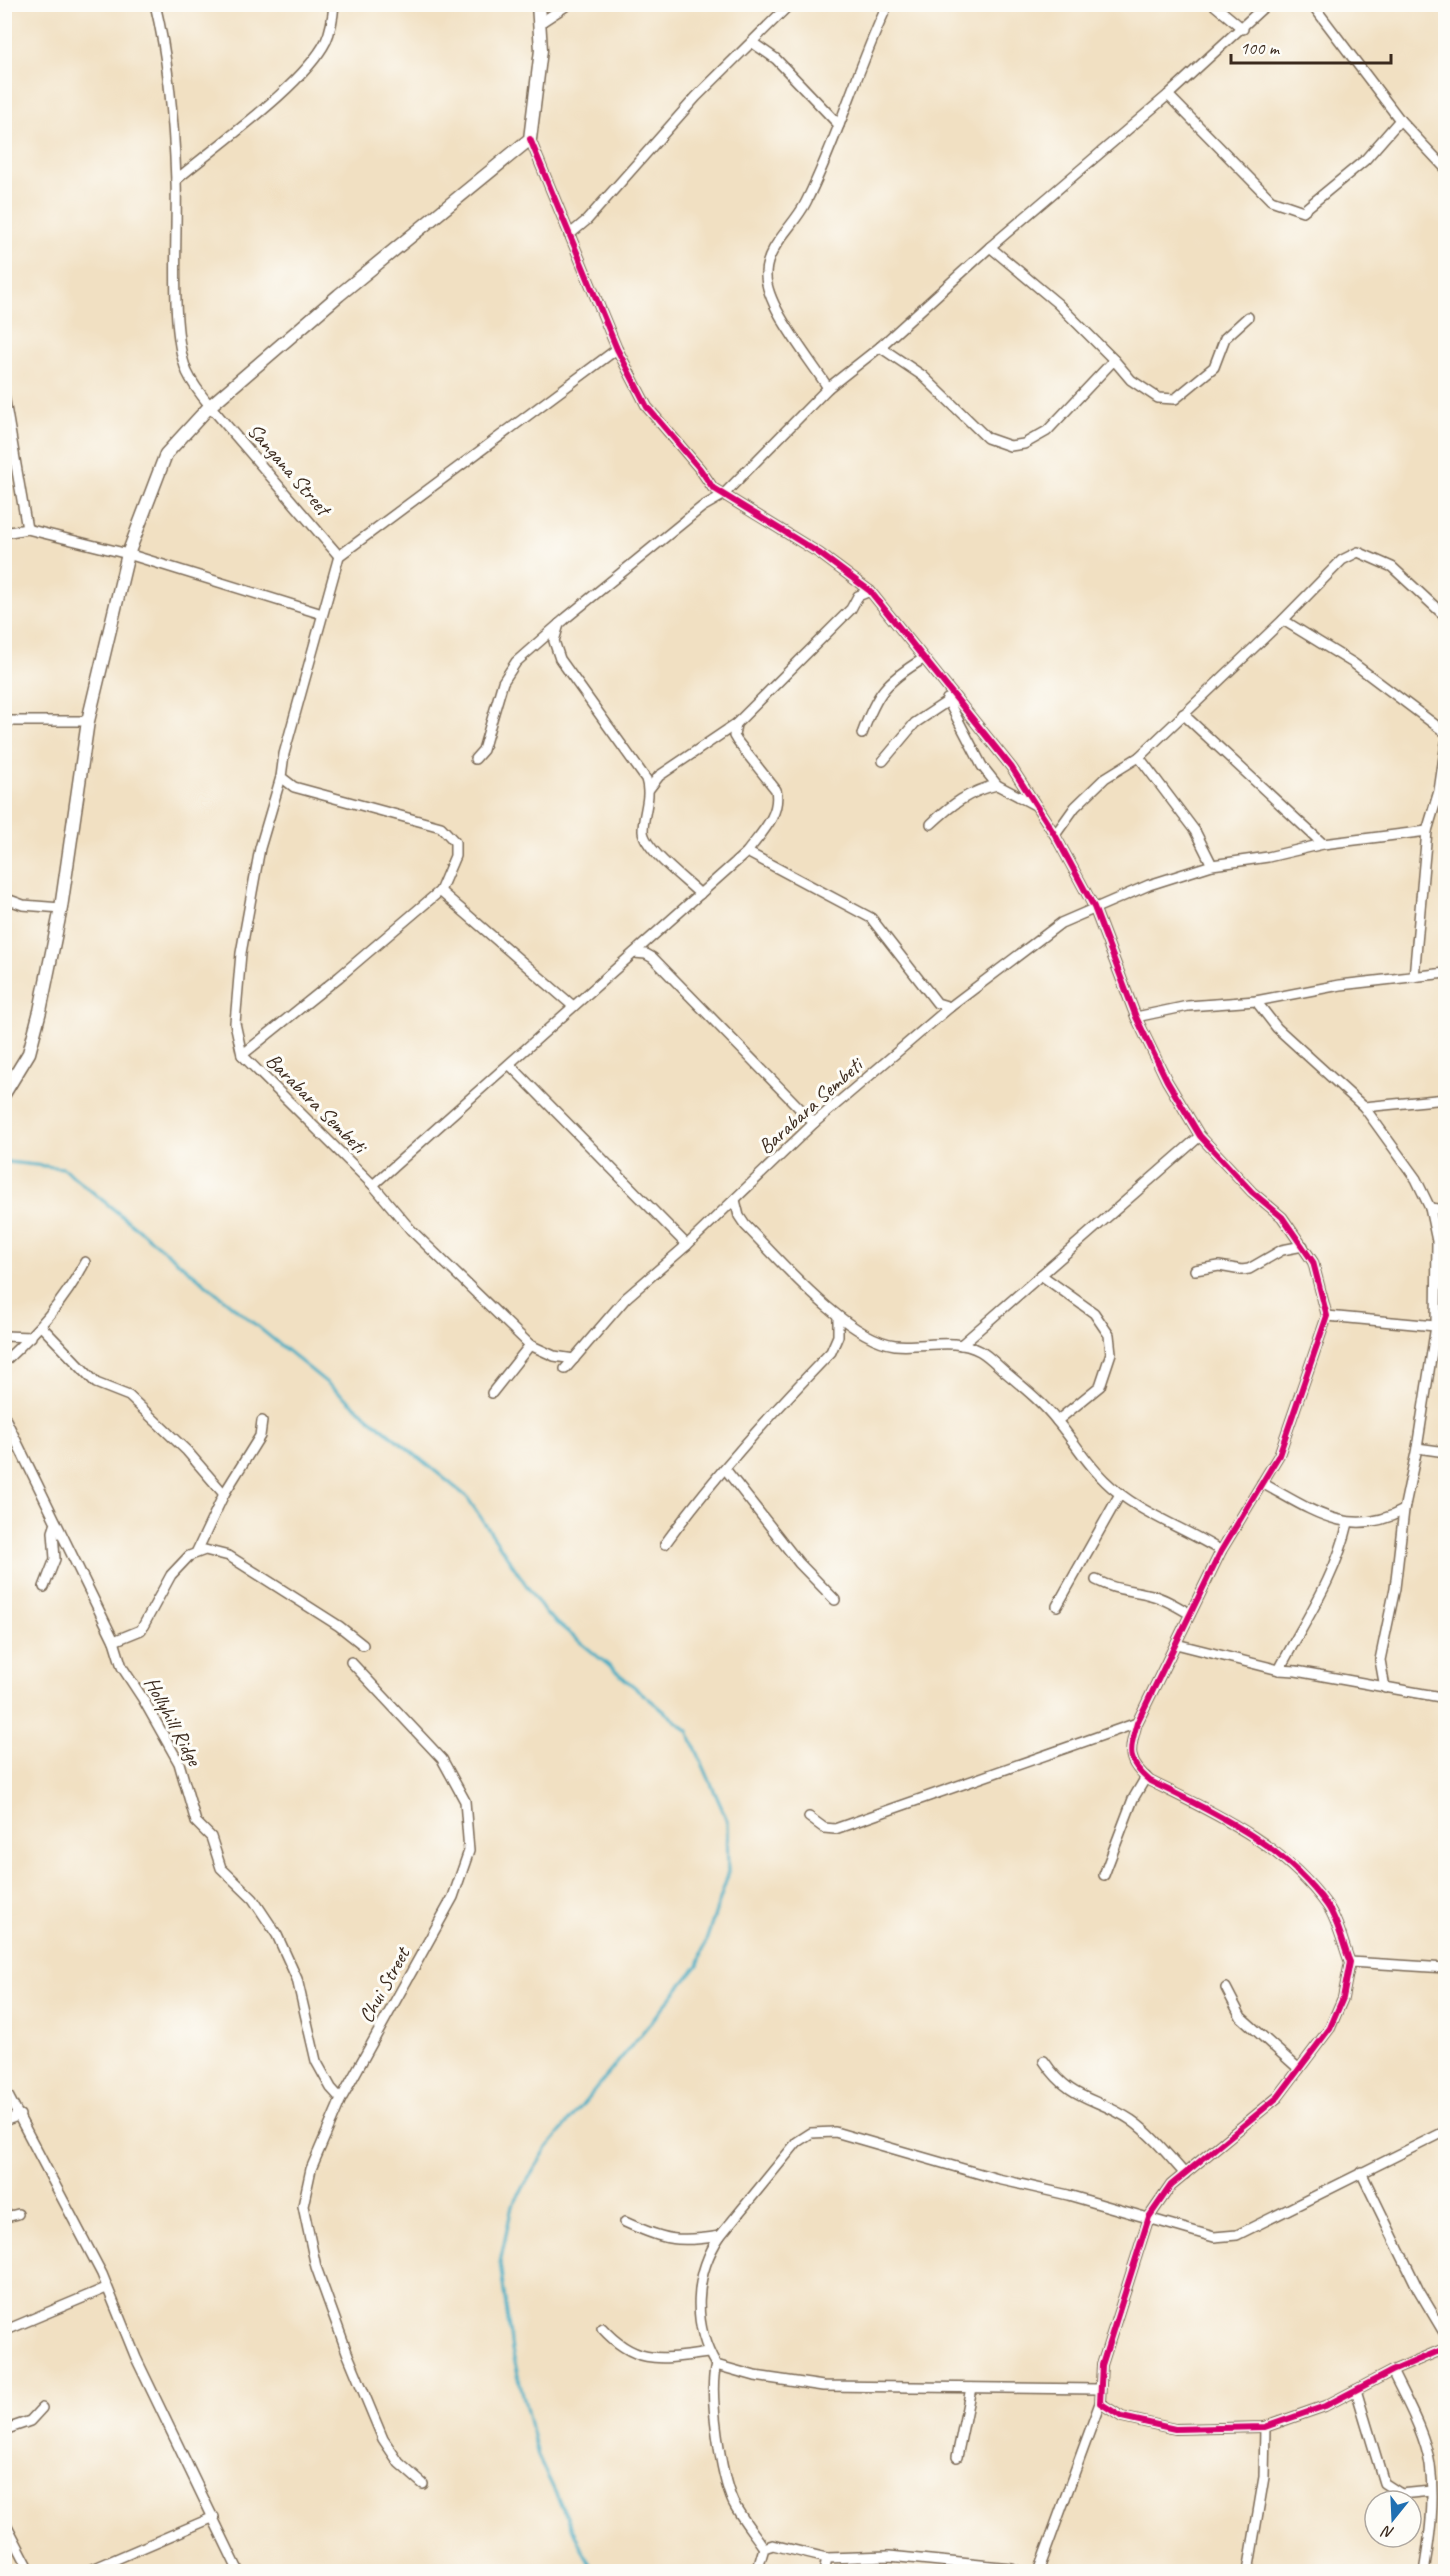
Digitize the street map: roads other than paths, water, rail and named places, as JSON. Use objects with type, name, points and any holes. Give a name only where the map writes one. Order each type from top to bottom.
[{"type":"street","name":"Sangana Street","points":[[155,4],[168,69],[176,180],[180,346],[186,370],[194,387],[339,556]]},
{"type":"street","points":[[176,180],[299,75],[327,39],[334,4]]},
{"type":"street","points":[[538,4],[542,50],[530,139],[617,349],[647,407],[700,469],[713,488],[819,553],[870,591],[951,699],[1012,768],[1055,835],[1094,907],[1136,1017],[1167,1081],[1200,1136],[1252,1192],[1282,1217],[1303,1246],[1313,1262],[1327,1316],[1279,1455],[1221,1551],[1137,1723],[1129,1750],[1135,1768],[1146,1778],[1260,1839],[1286,1860],[1328,1907],[1350,1962],[1343,1998],[1330,2028],[1278,2097],[1171,2185],[1149,2217],[1102,2365],[1100,2403],[1038,2571]]},
{"type":"street","points":[[540,23],[569,4]]},
{"type":"street","points":[[569,235],[587,220],[696,97],[790,4]]},
{"type":"street","points":[[828,388],[782,320],[768,287],[766,273],[772,252],[799,218],[823,168],[870,42],[888,4]]},
{"type":"street","points":[[1213,4],[1243,29]]},
{"type":"street","points":[[475,759],[483,750],[498,695],[509,672],[559,624],[702,507],[723,495],[828,388],[880,347],[990,247],[1243,29],[1267,4]]},
{"type":"street","points":[[1312,4],[1400,120],[1446,169]]},
{"type":"street","points":[[753,42],[776,59],[839,125]]},
{"type":"street","points":[[1168,95],[1271,200],[1303,211],[1365,160],[1400,120]]},
{"type":"street","points":[[4,1094],[29,1053],[61,908],[87,721],[128,554],[166,453],[210,406],[339,295],[530,139]]},
{"type":"street","points":[[990,247],[1057,303],[1131,380],[1158,398],[1175,399],[1214,367],[1225,338],[1248,317]]},
{"type":"street","points":[[880,347],[923,376],[987,438],[1010,446],[1024,444],[1047,431],[1114,360]]},
{"type":"street","points":[[339,556],[617,349]]},
{"type":"street","points":[[4,395],[27,529]]},
{"type":"street","points":[[4,533],[27,529],[128,554],[322,614]]},
{"type":"street","points":[[1055,835],[1075,807],[1106,778],[1138,757],[1283,620],[1342,560],[1358,552],[1392,567],[1446,617]]},
{"type":"street","name":"Barabara Sembeti","points":[[339,556],[260,848],[241,953],[235,1023],[242,1055],[374,1185],[411,1230],[530,1345],[554,1356],[573,1359]]},
{"type":"street","points":[[649,789],[659,776],[736,724],[851,609],[858,596],[870,591]]},
{"type":"street","points":[[1283,620],[1353,663],[1446,733]]},
{"type":"street","points":[[559,624],[554,641],[560,659],[646,779],[649,789],[644,838],[652,849],[700,894]]},
{"type":"street","points":[[862,734],[873,703],[882,690],[923,659]]},
{"type":"street","points":[[884,761],[915,723],[951,699]]},
{"type":"street","points":[[951,699],[982,766],[997,785],[1037,806]]},
{"type":"street","points":[[1183,714],[1323,844]]},
{"type":"street","points":[[4,722],[87,721]]},
{"type":"street","points":[[374,1185],[747,852],[776,812],[778,800],[776,790],[734,736],[736,724]]},
{"type":"street","points":[[1414,976],[1427,831],[1439,791],[1446,743]]},
{"type":"street","points":[[1138,757],[1195,831],[1212,865]]},
{"type":"street","points":[[242,1055],[440,891],[455,856],[456,848],[451,836],[441,827],[294,787],[281,777]]},
{"type":"street","points":[[931,824],[953,803],[972,792],[997,785]]},
{"type":"street","name":"Barabara Sembeti","points":[[565,1368],[626,1298],[687,1245],[814,1123],[950,1007],[1061,923],[1149,885],[1212,865],[1268,857],[1323,844],[1427,831]]},
{"type":"street","points":[[747,852],[871,918],[937,1003],[950,1007]]},
{"type":"street","points":[[440,891],[573,1006]]},
{"type":"street","points":[[4,898],[23,905],[61,908]]},
{"type":"street","points":[[634,953],[653,958],[814,1123]]},
{"type":"street","points":[[1136,1017],[1188,1006],[1256,1000],[1340,985],[1446,973]]},
{"type":"street","points":[[1256,1000],[1277,1028],[1365,1107],[1416,1179],[1430,1208],[1437,1241],[1441,1327],[1404,1510],[1395,1588],[1380,1660],[1385,1688]]},
{"type":"street","points":[[510,1065],[687,1245]]},
{"type":"street","points":[[1365,1107],[1446,1099]]},
{"type":"street","points":[[961,1345],[1200,1136]]},
{"type":"street","points":[[735,1200],[739,1216],[745,1225],[838,1317],[873,1337],[893,1345],[961,1345],[980,1351],[1033,1395],[1057,1421],[1087,1462],[1120,1494],[1148,1511],[1192,1532],[1221,1551]]},
{"type":"street","points":[[1430,1208],[1446,1210]]},
{"type":"street","points":[[1195,1270],[1207,1266],[1249,1269],[1282,1250],[1303,1246]]},
{"type":"street","points":[[4,1362],[42,1327],[68,1293],[85,1262]]},
{"type":"street","points":[[1041,1275],[1094,1313],[1109,1335],[1111,1353],[1100,1386],[1057,1421]]},
{"type":"street","points":[[1327,1316],[1441,1327]]},
{"type":"street","points":[[665,1544],[695,1503],[726,1470],[752,1435],[831,1352],[838,1336],[838,1317]]},
{"type":"street","points":[[42,1327],[96,1383],[129,1396],[187,1451],[224,1494]]},
{"type":"street","points":[[4,1336],[31,1337]]},
{"type":"street","points":[[492,1393],[530,1345]]},
{"type":"street","name":"Hollyhill Ridge","points":[[4,1416],[114,1641],[122,1667],[179,1763],[196,1822],[211,1837],[221,1868],[253,1899],[277,1935],[297,1979],[316,2061],[331,2088],[341,2099]]},
{"type":"street","points":[[114,1641],[141,1630],[171,1575],[197,1551],[224,1494],[260,1436],[261,1421]]},
{"type":"street","points":[[1417,1448],[1446,1452]]},
{"type":"street","points":[[726,1470],[799,1563],[834,1600]]},
{"type":"street","points":[[1262,1483],[1322,1515],[1348,1523],[1367,1524],[1389,1519],[1404,1510]]},
{"type":"street","points":[[1057,1606],[1120,1494]]},
{"type":"street","points":[[44,1587],[55,1559],[53,1532],[56,1523]]},
{"type":"street","points":[[1279,1670],[1325,1591],[1341,1555],[1348,1523]]},
{"type":"street","points":[[197,1551],[204,1550],[229,1556],[339,1626],[363,1645]]},
{"type":"street","points":[[1096,1580],[1117,1590],[1148,1594],[1175,1604],[1190,1614]]},
{"type":"street","points":[[1176,1644],[1279,1670],[1296,1671],[1446,1698]]},
{"type":"street","name":"Chui Street","points":[[351,1662],[442,1759],[465,1801],[469,1851],[453,1897],[341,2099],[311,2169],[303,2206],[304,2222],[316,2267],[348,2355],[383,2439],[399,2463],[423,2484]]},
{"type":"street","points":[[809,1818],[824,1828],[835,1829],[1137,1723]]},
{"type":"street","points":[[1104,1875],[1133,1799],[1146,1778]]},
{"type":"street","points":[[1350,1962],[1446,1968]]},
{"type":"street","points":[[1226,1988],[1241,2017],[1299,2069]]},
{"type":"street","points":[[1044,2061],[1053,2075],[1074,2094],[1114,2109],[1134,2122],[1185,2174]]},
{"type":"street","points":[[4,2088],[20,2115],[106,2288],[136,2358],[239,2571]]},
{"type":"street","points":[[4,2121],[20,2115]]},
{"type":"street","points":[[1099,2389],[823,2386],[755,2376],[716,2365],[708,2353],[697,2300],[703,2270],[720,2236],[797,2142],[811,2133],[835,2132],[998,2179],[1149,2217],[1214,2237],[1237,2235],[1446,2132]]},
{"type":"street","points":[[1361,2172],[1418,2289],[1446,2336]]},
{"type":"street","points":[[4,2212],[10,2216],[18,2214]]},
{"type":"street","points":[[625,2222],[660,2238],[686,2241],[720,2236]]},
{"type":"street","points":[[4,2331],[106,2288]]},
{"type":"street","points":[[602,2328],[615,2343],[631,2353],[664,2359],[708,2353]]},
{"type":"street","points":[[1100,2403],[1122,2416],[1175,2429],[1264,2427],[1325,2406],[1392,2371],[1446,2348]]},
{"type":"street","points":[[716,2365],[712,2395],[727,2485],[733,2503],[764,2548]]},
{"type":"street","points":[[1392,2371],[1408,2402],[1430,2464],[1431,2523],[1424,2571]]},
{"type":"street","points":[[957,2457],[971,2388]]},
{"type":"street","points":[[1356,2390],[1384,2484],[1401,2494],[1431,2491]]},
{"type":"street","points":[[4,2430],[30,2421],[42,2408]]},
{"type":"street","points":[[1248,2571],[1264,2477],[1264,2427]]},
{"type":"street","points":[[86,2571],[214,2517]]},
{"type":"street","points":[[4,2520],[31,2571]]},
{"type":"street","points":[[764,2548],[774,2545],[827,2559],[889,2556],[1011,2568],[1021,2571]]},
{"type":"street","points":[[757,2571],[764,2548]]},
{"type":"street","points":[[824,2571],[827,2559]]},
{"type":"waterway","points":[[4,1159],[8,1162],[63,1168],[467,1497],[545,1613],[688,1731],[727,1820],[728,1875],[698,1965],[547,2148],[512,2206],[500,2263],[512,2350],[538,2456],[593,2572]]}]
